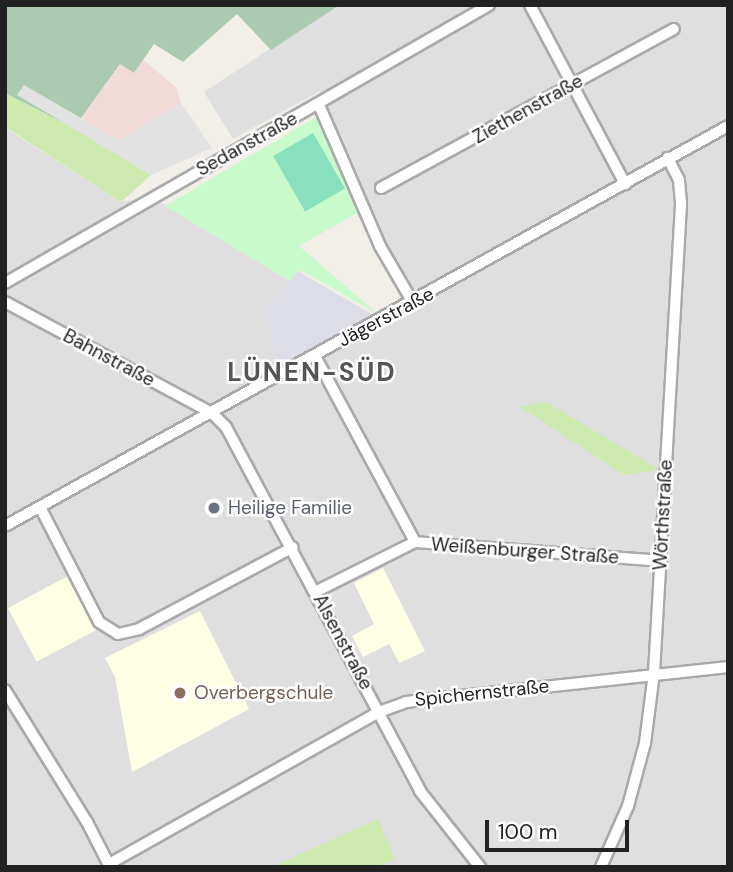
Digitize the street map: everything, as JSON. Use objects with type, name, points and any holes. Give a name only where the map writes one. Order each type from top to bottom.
[{"type":"street","name":"Sedanstraße","points":[[5,283],[489,5]]},
{"type":"street","points":[[530,5],[625,184]]},
{"type":"street","name":"Ziethenstraße","points":[[381,188],[674,29]]},
{"type":"street","points":[[318,105],[380,246],[412,303]]},
{"type":"street","name":"Jägerstraße","points":[[5,526],[728,126]]},
{"type":"street","name":"Wörthstraße","points":[[601,867],[632,793],[645,743],[654,673],[681,203],[679,180],[668,158]]},
{"type":"street","name":"Bahnstraße","points":[[5,302],[212,413]]},
{"type":"street","points":[[315,356],[415,542]]},
{"type":"street","name":"Alsenstraße","points":[[212,413],[239,445],[430,807],[479,866]]},
{"type":"street","points":[[40,507],[99,622],[118,634],[145,626],[293,547]]},
{"type":"street","name":"Weißenburger Straße","points":[[317,591],[415,542],[661,561]]},
{"type":"street","name":"Spichernstraße","points":[[109,865],[379,712],[427,698],[728,667]]},
{"type":"street","points":[[5,690],[88,822],[109,865]]},
{"type":"shaded area","points":[[5,5],[338,6],[271,50],[237,14],[183,62],[154,44],[134,73],[120,64],[74,128],[5,93]]},
{"type":"shaded area","points":[[337,5],[728,5],[728,867],[5,867],[5,128],[121,202],[152,197],[375,333],[417,310],[367,209],[320,91],[233,139],[204,92]]},
{"type":"shaded area","points":[[143,60],[176,87],[181,103],[119,140],[82,118],[121,63],[134,73]]},
{"type":"shaded area","points":[[24,85],[119,140],[181,103],[212,148],[151,175],[17,95]]},
{"type":"shaded area","points":[[298,271],[373,315],[280,365],[271,339],[267,308]]},
{"type":"shaded area","points":[[383,568],[425,651],[399,663],[389,644],[363,657],[352,636],[374,624],[354,583]]},
{"type":"shaded area","points":[[68,576],[97,630],[37,662],[8,608]]},
{"type":"shaded area","name":"Overbergschule","points":[[200,611],[249,709],[132,772],[115,677],[105,658]]},
{"type":"green space","points":[[5,93],[74,128],[151,175],[121,202],[5,127]]},
{"type":"green space","points":[[320,115],[361,211],[299,246],[378,314],[300,270],[290,281],[165,206]]},
{"type":"green space","points":[[313,133],[345,188],[305,211],[273,156]]},
{"type":"green space","points":[[546,402],[660,470],[624,475],[520,407]]},
{"type":"green space","points":[[378,819],[395,859],[376,867],[272,867]]},
{"type":"place","name":"Heilige Familie","points":[[214,508]]},
{"type":"place","name":"Overbergschule","points":[[180,693]]},
{"type":"district","name":"LÜNEN-SÜD","points":[[312,373]]}]
